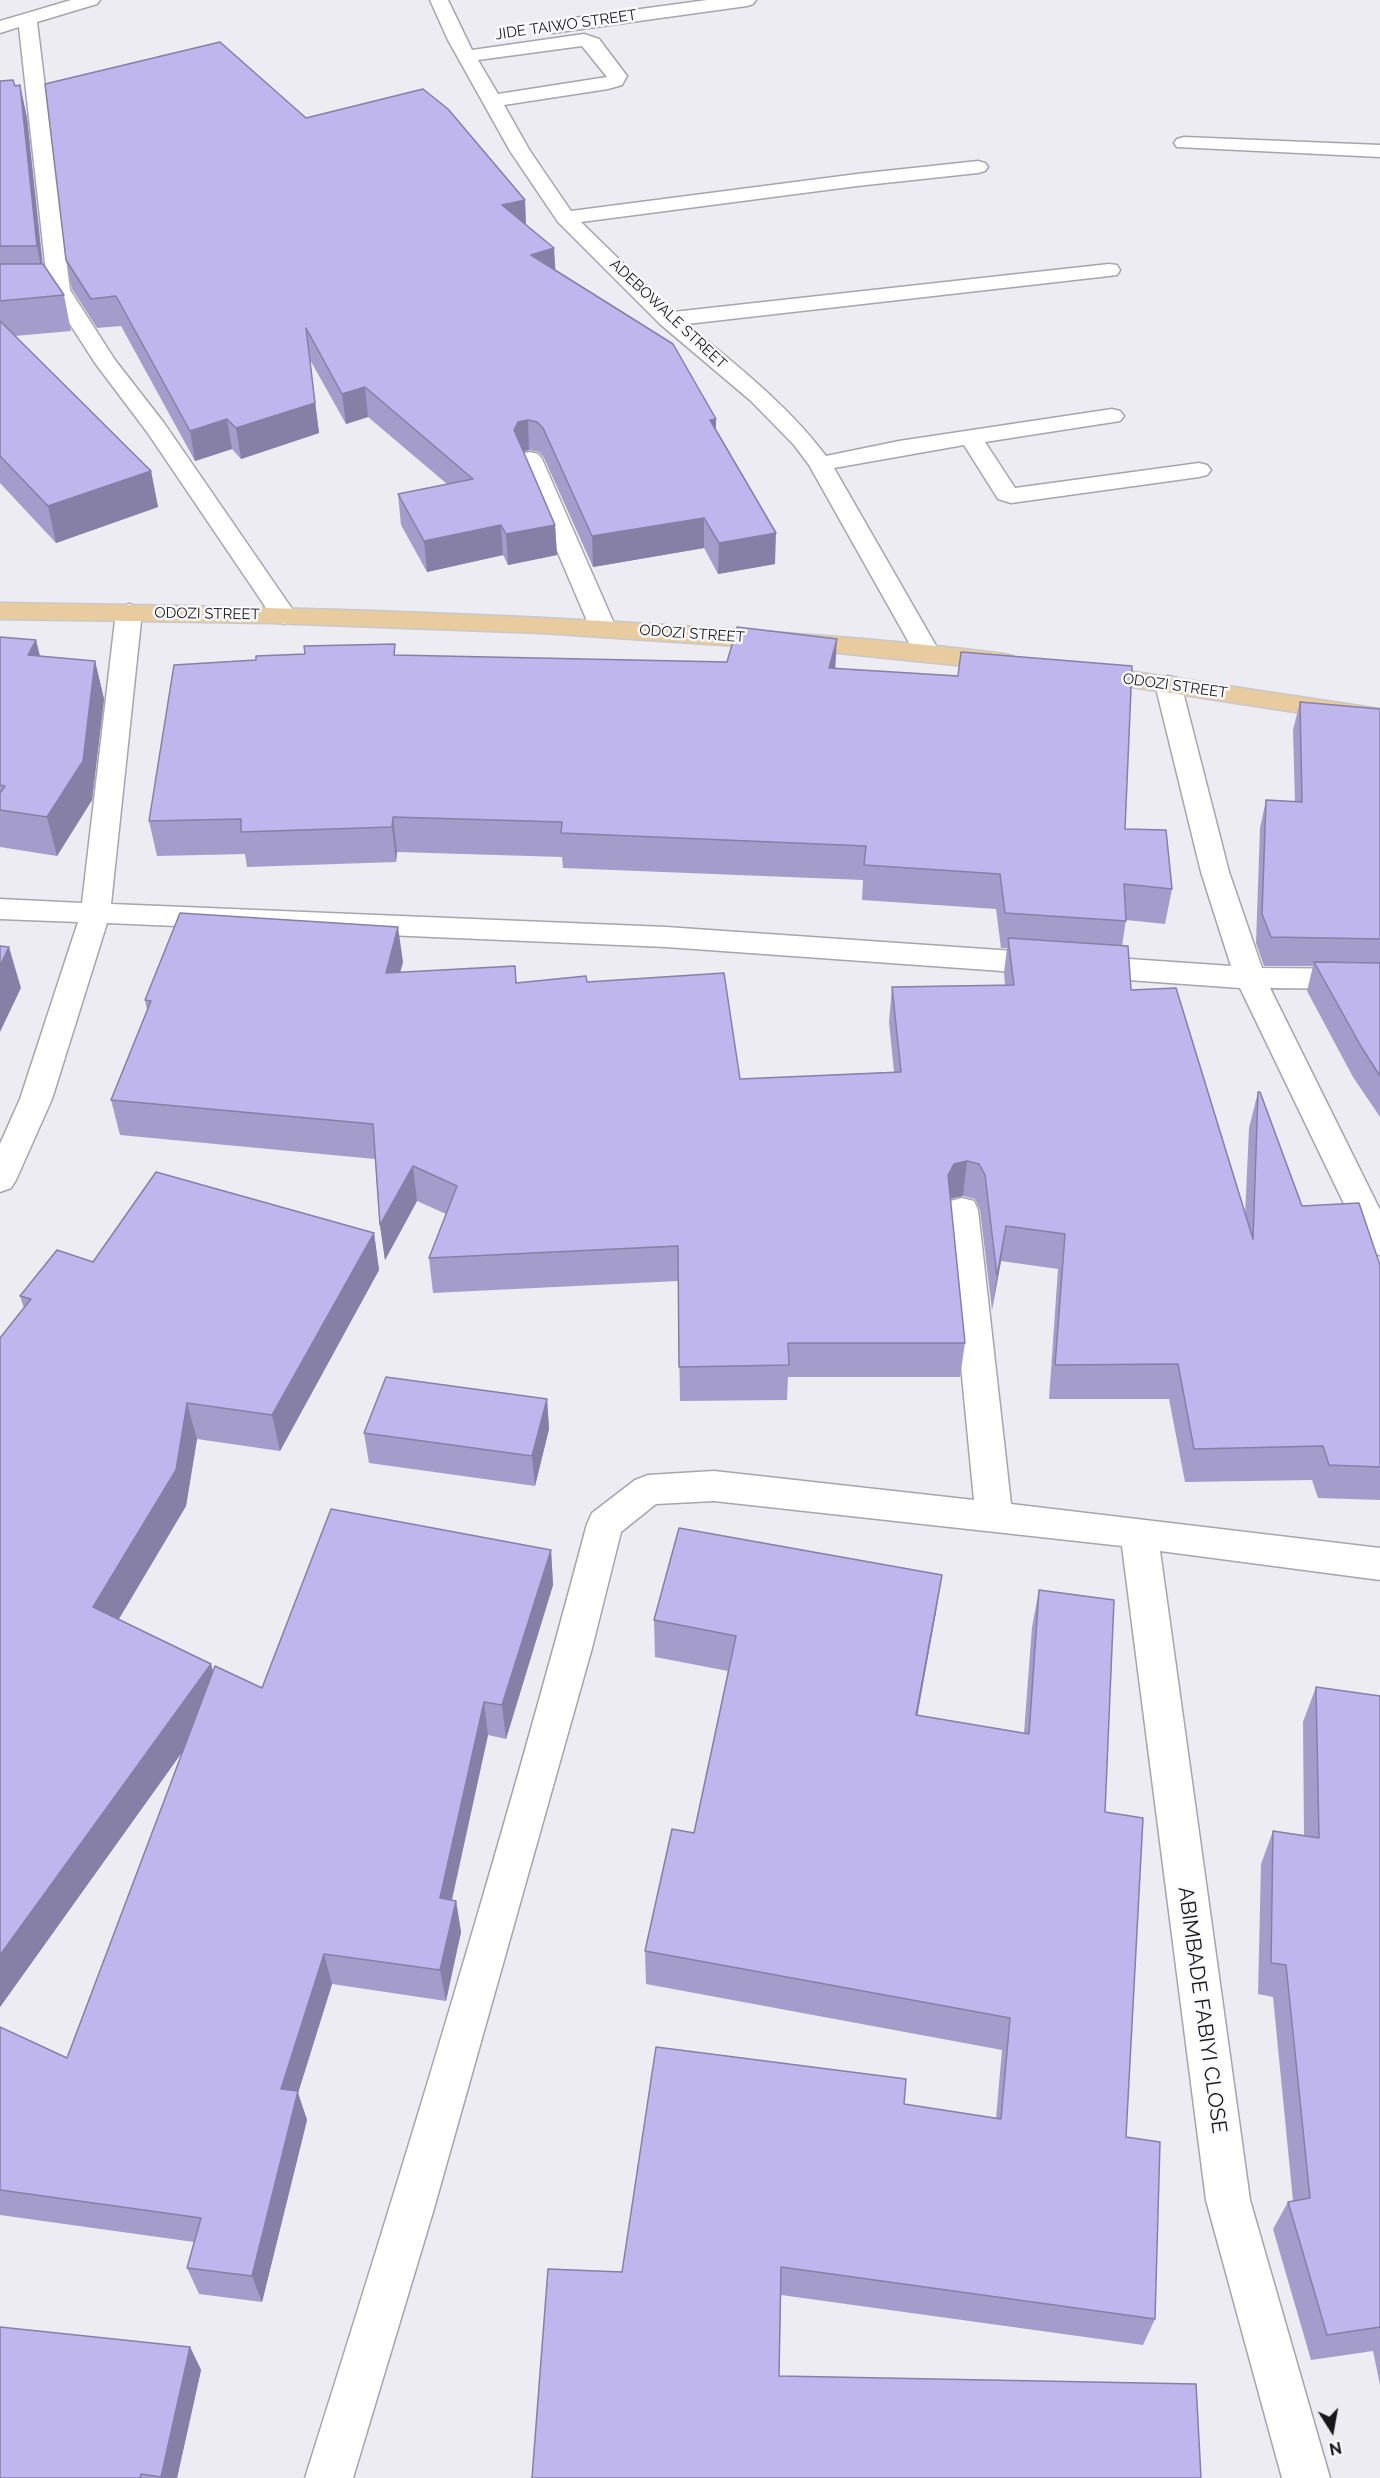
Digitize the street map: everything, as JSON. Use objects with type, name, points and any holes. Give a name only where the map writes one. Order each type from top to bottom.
[{"type":"main road","name":"ODOZI STREET","points":[[0,611],[284,616],[603,628],[926,651],[1029,665]]},
{"type":"main road","name":"ODOZI STREET","points":[[1064,670],[1380,717]]},
{"type":"street","points":[[0,27],[91,0]]},
{"type":"street","name":"ADEBOWALE STREET","points":[[439,0],[462,48],[520,151],[565,218],[668,318],[759,396],[802,440],[820,464],[926,651]]},
{"type":"street","name":"JIDE TAIWO STREET","points":[[462,48],[747,0]]},
{"type":"street","points":[[27,19],[59,290],[106,363],[156,429],[284,616]]},
{"type":"street","points":[[462,48],[523,48],[584,40],[592,43],[617,76],[615,81],[608,83],[492,101]]},
{"type":"street","points":[[523,48],[551,92]]},
{"type":"street","points":[[1184,143],[1380,151]]},
{"type":"street","points":[[565,218],[978,167]]},
{"type":"street","points":[[668,318],[1108,270]]},
{"type":"street","points":[[35,290],[59,290]]},
{"type":"street","points":[[820,464],[899,448],[1112,416]]},
{"type":"street","points":[[970,437],[1010,496],[1199,470]]},
{"type":"street","points":[[530,459],[603,628]]},
{"type":"street","points":[[0,1180],[36,1099],[96,911],[129,612]]},
{"type":"street","points":[[1168,684],[1215,872],[1250,978],[1380,1243]]},
{"type":"street","points":[[0,909],[96,911],[666,937],[1250,978],[1380,979]]},
{"type":"street","points":[[962,1210],[994,1517]]},
{"type":"street","points":[[329,2478],[411,2212],[573,1648],[605,1524],[648,1490],[714,1486],[1139,1533],[1380,1564]]},
{"type":"street","name":"ABIMBADE FABIYI CLOSE","points":[[1139,1533],[1227,2200],[1306,2478]]},
{"type":"building","points":[[220,42],[306,118],[423,89],[448,109],[525,200],[502,205],[554,248],[531,255],[673,344],[716,419],[710,420],[776,533],[719,543],[704,518],[592,536],[543,428],[537,422],[528,420],[518,422],[514,430],[555,525],[506,534],[501,525],[424,541],[398,494],[473,479],[365,387],[342,394],[306,328],[315,403],[236,428],[227,419],[190,431],[116,296],[91,299],[66,260],[45,84]]},
{"type":"building","points":[[13,80],[15,86],[20,85],[37,246],[0,246],[0,81]]},
{"type":"building","points":[[0,264],[43,264],[64,295],[0,301]]},
{"type":"building","points":[[0,321],[151,471],[48,506],[0,456]]},
{"type":"building","points":[[737,627],[837,639],[829,668],[958,676],[961,652],[1132,666],[1125,829],[1166,830],[1172,889],[1124,884],[1126,921],[1005,913],[1000,874],[864,865],[866,846],[561,833],[562,822],[393,817],[392,827],[241,832],[241,819],[149,821],[174,665],[256,660],[256,656],[305,654],[304,646],[395,644],[394,655],[727,662]]},
{"type":"building","points":[[0,637],[36,640],[28,655],[95,661],[83,761],[47,817],[0,810],[0,793],[5,786],[0,785]]},
{"type":"building","points":[[1300,702],[1380,709],[1380,939],[1271,937],[1262,914],[1266,800],[1302,802]]},
{"type":"building","points":[[180,913],[398,927],[386,973],[515,966],[516,983],[586,976],[587,982],[724,973],[740,1079],[901,1072],[892,987],[1014,985],[1008,938],[1128,946],[1131,990],[1176,988],[1253,1239],[1258,1092],[1260,1092],[1302,1206],[1359,1203],[1380,1265],[1380,1467],[1329,1465],[1323,1446],[1194,1449],[1178,1364],[1055,1365],[1065,1234],[1006,1226],[997,1276],[985,1175],[979,1164],[967,1161],[954,1164],[948,1175],[965,1343],[788,1343],[789,1365],[679,1367],[678,1246],[429,1258],[457,1186],[413,1166],[380,1225],[373,1124],[111,1100],[151,1001],[145,1000]]},
{"type":"building","points":[[0,946],[9,947],[0,966]]},
{"type":"building","points":[[1314,962],[1380,963],[1380,1076],[1362,1048]]},
{"type":"building","points":[[156,1172],[374,1233],[272,1415],[187,1403],[176,1470],[93,1607],[211,1664],[0,1955],[0,1338],[31,1299],[20,1296],[57,1250],[93,1262]]},
{"type":"building","points":[[386,1377],[547,1399],[532,1456],[364,1433]]},
{"type":"building","points":[[331,1509],[551,1550],[502,1705],[484,1702],[440,1898],[456,1901],[440,1970],[324,1954],[281,2089],[298,2091],[252,2276],[187,2268],[201,2218],[0,2190],[0,2027],[67,2058],[215,1666],[262,1688]]},
{"type":"building","points":[[679,1528],[942,1575],[916,1715],[1029,1734],[1039,1590],[1114,1600],[1105,1812],[1143,1818],[1126,2137],[1160,2142],[1155,2319],[781,2267],[779,2376],[1196,2384],[1201,2478],[532,2478],[548,2269],[622,2272],[656,2047],[906,2079],[904,2104],[1001,2119],[1010,2018],[645,1951],[672,1829],[694,1833],[736,1636],[654,1620]]},
{"type":"building","points":[[1316,1687],[1380,1696],[1380,2327],[1327,2335],[1288,2202],[1310,2198],[1286,1965],[1271,1963],[1273,1831],[1319,1838]]},
{"type":"building","points":[[0,2327],[190,2347],[161,2477],[141,2474],[140,2478],[0,2478]]}]
